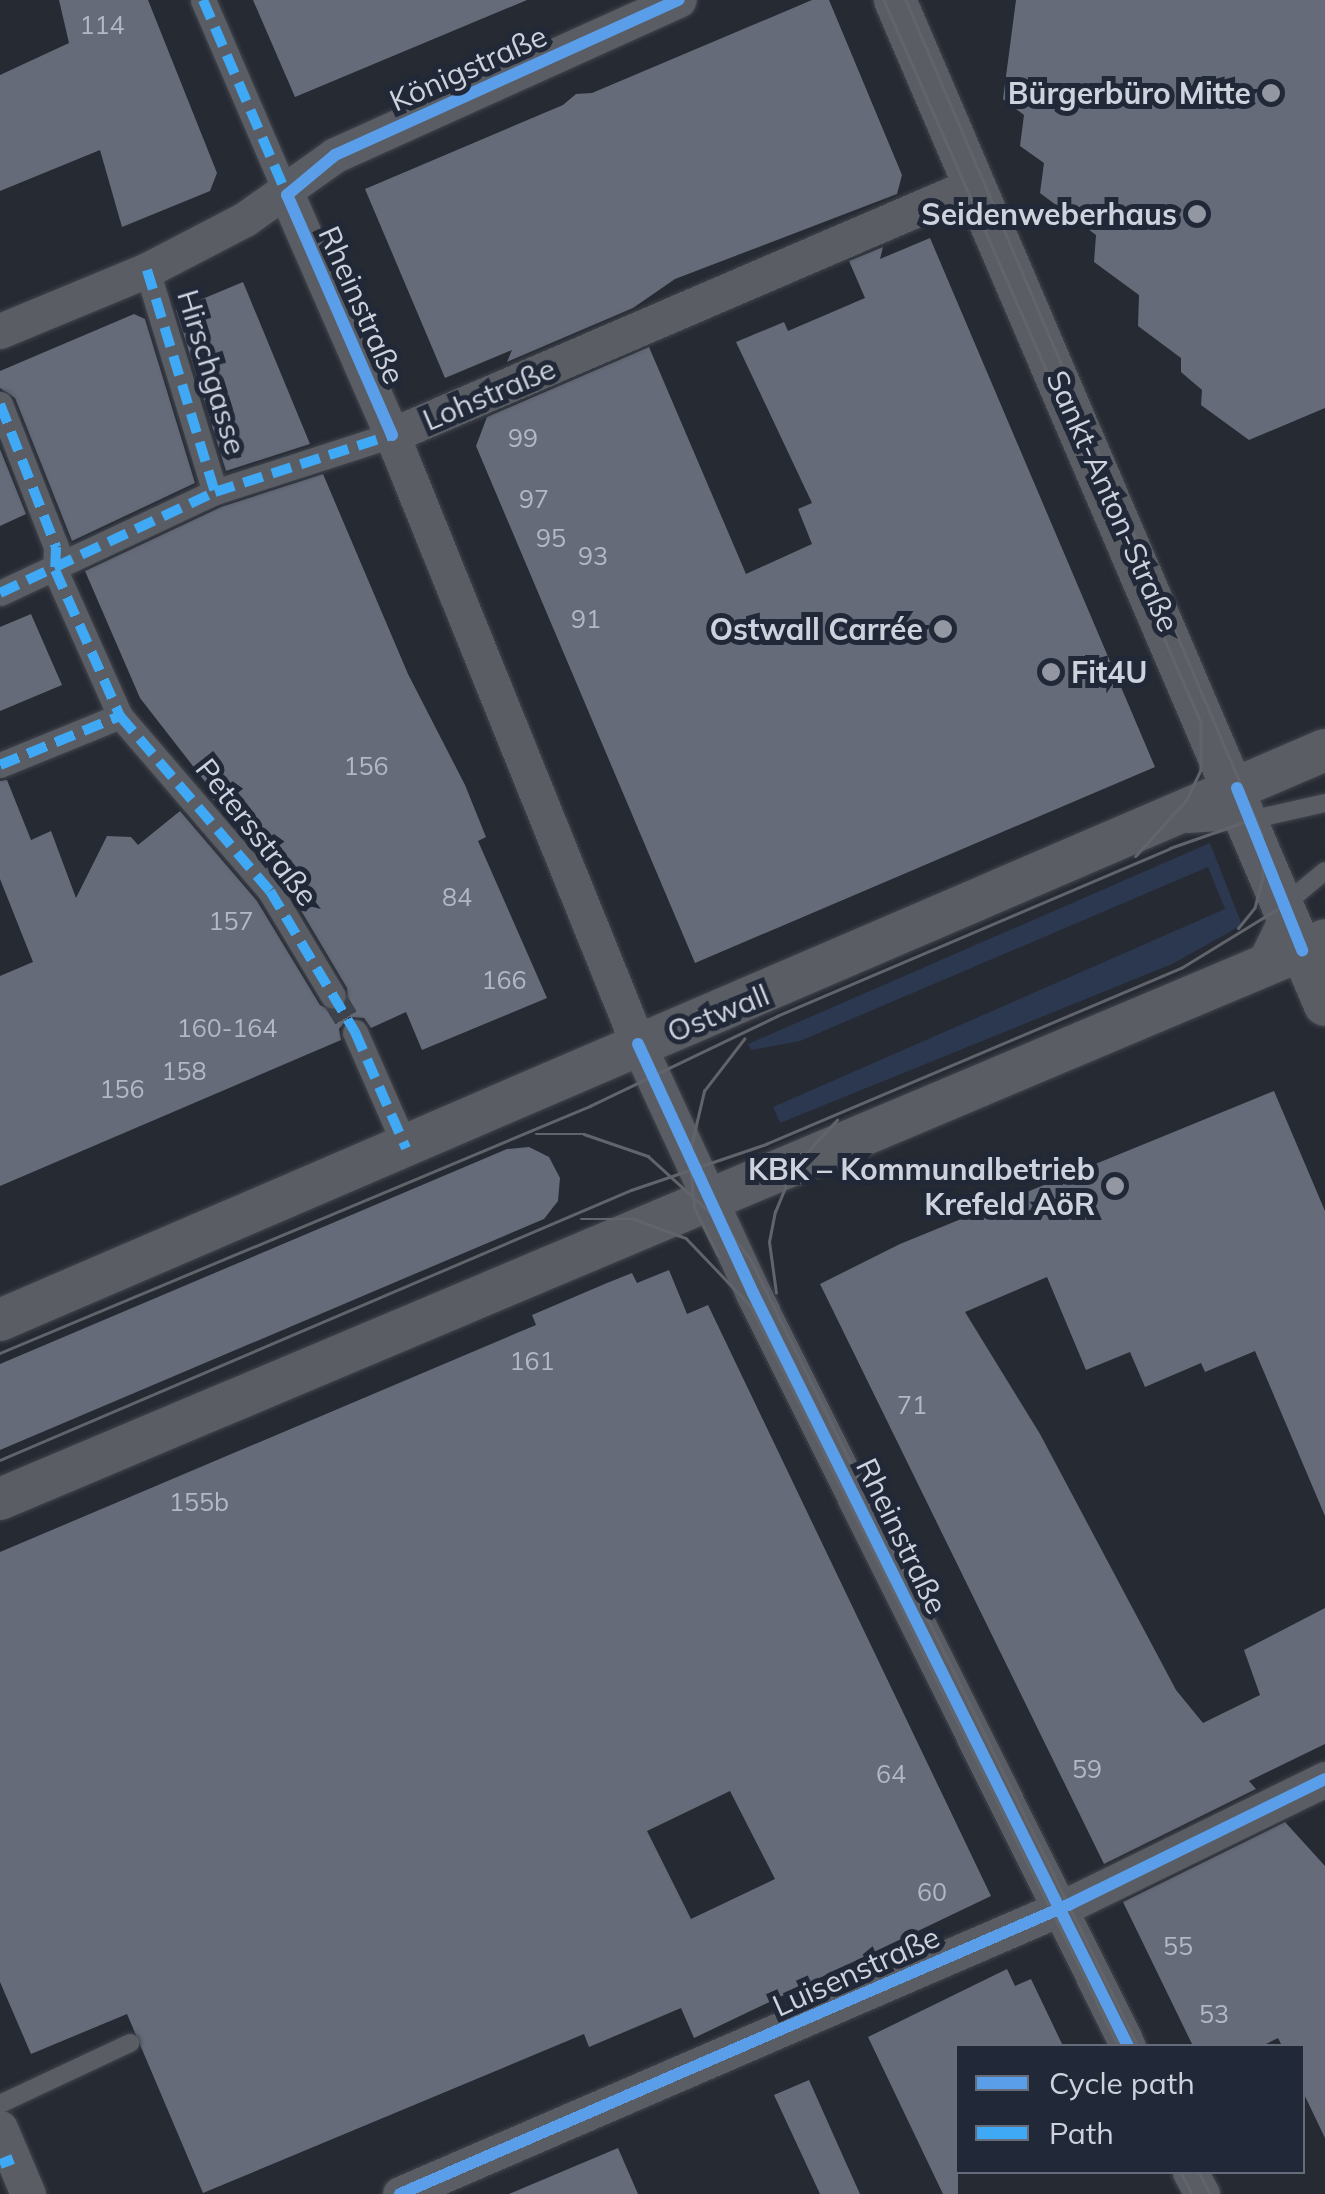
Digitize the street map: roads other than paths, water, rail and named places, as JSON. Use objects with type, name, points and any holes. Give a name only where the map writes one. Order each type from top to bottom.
[{"type":"street","name":"Rheinstraße","points":[[203,0],[392,435],[638,1044],[710,1202],[1127,2044]]},
{"type":"street","name":"Königstraße","points":[[0,331],[147,270],[286,195],[335,155],[679,0]]},
{"type":"street","name":"Sankt-Anton-Straße","points":[[895,0],[1284,905],[1314,945],[1325,1005]]},
{"type":"street","name":"Lohstraße","points":[[0,592],[56,570],[215,492],[392,435],[975,184]]},
{"type":"street","name":"Hirschgasse","points":[[147,270],[215,492]]},
{"type":"street","name":"Petersstraße","points":[[0,404],[56,547],[56,570],[120,716],[270,890],[332,996]]},
{"type":"street","points":[[0,765],[120,716]]},
{"type":"street","name":"Ostwall","points":[[0,1320],[1151,826],[1243,804],[1325,750]]},
{"type":"street","points":[[0,1499],[1314,945]]},
{"type":"street","points":[[355,1032],[406,1148]]},
{"type":"street","name":"Luisenstraße","points":[[400,2194],[1060,1909],[1325,1779]]},
{"type":"street","points":[[4,2150],[28,2194]]},
{"type":"lane","points":[[1243,804],[1325,803]]},
{"type":"lane","points":[[1251,971],[1284,905],[1325,872]]},
{"type":"lane","points":[[0,2104],[130,2042]]},
{"type":"tunnel","points":[[333,996],[355,1032]]},
{"type":"tram line","points":[[884,0],[1201,722],[1201,770],[1187,800],[1136,856]]},
{"type":"tram line","points":[[906,0],[1262,834],[1263,878],[1255,908],[1239,928]]},
{"type":"tram line","points":[[0,1353],[590,1106],[777,1016],[1170,848],[1250,820]]},
{"type":"tram line","points":[[0,1460],[631,1190],[766,1144],[1181,968],[1284,905]]},
{"type":"tram line","points":[[718,1256],[694,1208],[689,1155],[704,1091],[744,1039]]},
{"type":"tram line","points":[[776,1293],[769,1242],[775,1212],[794,1166],[837,1120]]},
{"type":"tram line","points":[[536,1134],[584,1134],[648,1156],[725,1226],[751,1260],[1137,2044]]},
{"type":"tram line","points":[[581,1219],[634,1219],[686,1238],[751,1306],[1118,2044]]},
{"type":"tram line","points":[[1182,2174],[1192,2194]]},
{"type":"tram line","points":[[1200,2174],[1210,2194]]},
{"type":"place","name":"Bürgerbüro Mitte","points":[[1271,93]]},
{"type":"place","name":"Seidenweberhaus","points":[[1197,214]]},
{"type":"place","name":"Ostwall Carrée","points":[[943,629]]},
{"type":"place","name":"Fit4U","points":[[1051,672]]},
{"type":"place","name":"KBK – Kommunalbetrieb Krefeld AöR","points":[[1115,1186]]}]
